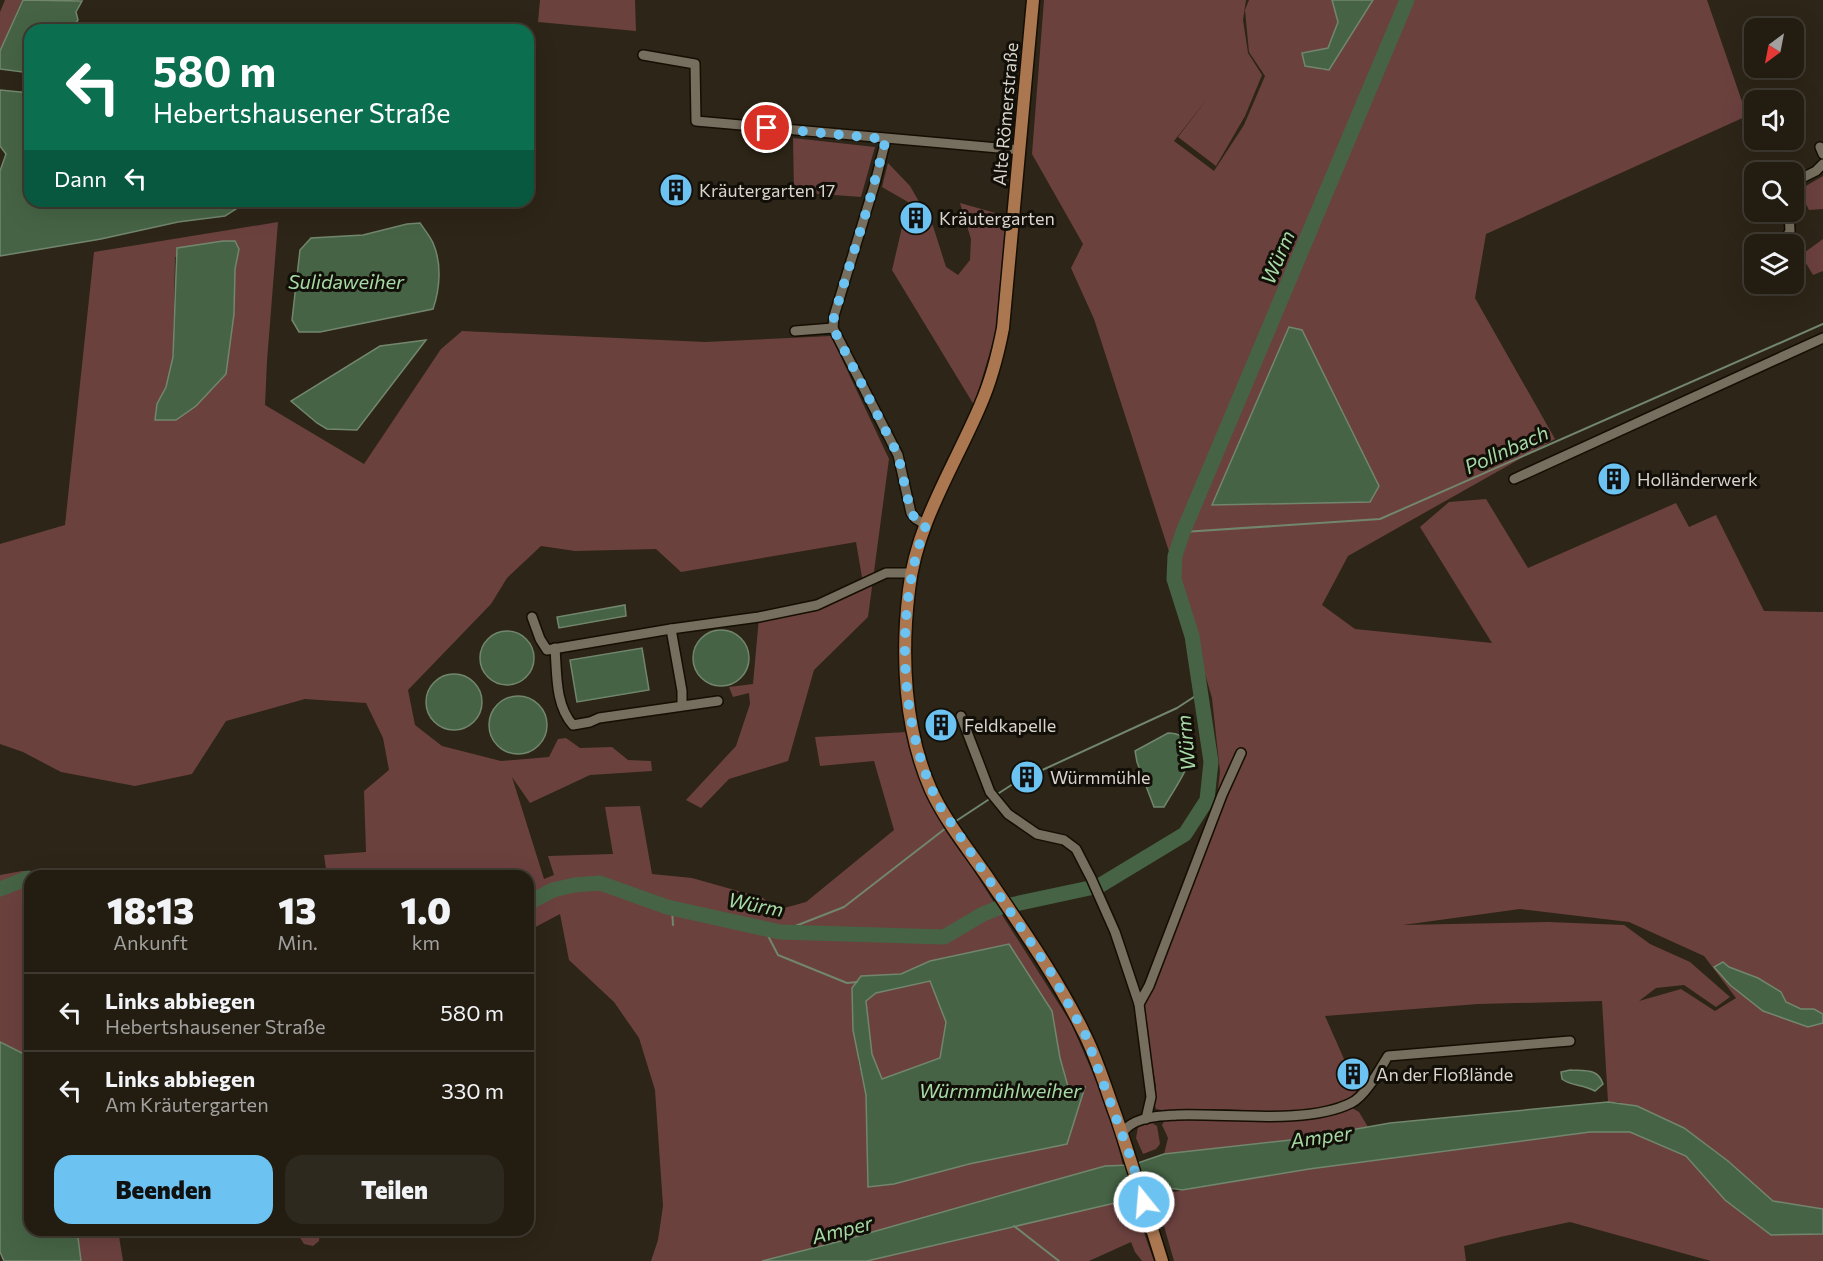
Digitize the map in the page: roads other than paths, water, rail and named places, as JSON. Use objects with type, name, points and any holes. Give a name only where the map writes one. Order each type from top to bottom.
[{"type":"main road","name":"Alte Römerstraße","points":[[1033,0],[1007,301],[998,354],[981,405],[926,525],[911,573],[906,616],[908,695],[913,732],[932,790],[958,835],[1052,974],[1086,1036],[1130,1156],[1162,1261]]},
{"type":"street","points":[[643,55],[695,64],[696,121],[1020,150]]},
{"type":"street","points":[[886,139],[860,235],[834,316],[833,328],[898,455],[911,513],[926,525]]},
{"type":"street","points":[[1804,177],[1816,171],[1823,164]]},
{"type":"street","points":[[795,331],[833,328]]},
{"type":"street","points":[[1514,479],[1823,338]]},
{"type":"street","points":[[532,616],[540,639],[547,650],[671,628],[759,617],[817,605],[886,573],[911,573]]},
{"type":"street","points":[[671,628],[682,692],[682,705]]},
{"type":"street","points":[[555,648],[564,715],[573,725],[599,718],[718,701]]},
{"type":"street","points":[[961,716],[990,792],[1001,806],[1008,814],[1037,834],[1064,840],[1076,849],[1091,878],[1115,932],[1139,1004],[1151,1097],[1146,1119]]},
{"type":"street","points":[[1139,1004],[1149,986],[1222,795],[1241,753]]},
{"type":"street","points":[[1121,1133],[1132,1123],[1146,1119],[1207,1114],[1282,1116],[1318,1113],[1357,1099],[1388,1056],[1570,1041]]},
{"type":"water","points":[[23,0],[82,1],[76,12],[78,20],[76,24],[24,24],[24,72],[0,69],[0,51]]},
{"type":"water","points":[[1332,0],[1373,0],[1329,70],[1305,66],[1302,53],[1328,48],[1338,22]]},
{"type":"water","points":[[0,90],[24,92],[24,207],[239,207],[225,216],[178,222],[101,239],[0,256],[0,171],[6,154],[0,146]]},
{"type":"water","name":"Sulidaweiher","points":[[420,223],[432,240],[438,259],[438,285],[433,309],[320,332],[299,332],[292,320],[300,250],[311,238],[363,235]]},
{"type":"water","points":[[235,241],[239,249],[235,269],[234,314],[226,374],[196,406],[176,420],[155,420],[157,404],[166,387],[173,357],[177,248]]},
{"type":"water","points":[[1289,327],[1302,330],[1379,486],[1370,502],[1212,505]]},
{"type":"water","points":[[426,340],[357,430],[327,429],[291,401],[380,346]]},
{"type":"water","points":[[625,605],[626,616],[559,628],[557,617]]},
{"type":"water","points":[[721,630],[732,632],[741,638],[747,647],[749,658],[747,669],[741,678],[732,684],[721,686],[710,684],[701,678],[695,669],[693,658],[695,647],[701,638],[710,632]]},
{"type":"water","points":[[502,631],[512,631],[522,635],[530,643],[534,658],[530,673],[522,681],[512,685],[502,685],[492,681],[484,673],[480,663],[480,653],[484,643],[492,635]]},
{"type":"water","points":[[642,648],[649,690],[577,702],[570,660]]},
{"type":"water","points":[[448,674],[460,674],[474,682],[482,696],[480,713],[474,722],[460,730],[448,730],[431,718],[426,708],[426,696],[438,679]]},
{"type":"water","points":[[518,696],[529,698],[542,709],[547,725],[545,736],[534,749],[518,754],[507,752],[494,741],[489,725],[491,714],[502,701]]},
{"type":"water","points":[[1168,733],[1178,735],[1192,745],[1191,753],[1182,777],[1164,807],[1154,807],[1135,751]]},
{"type":"water","name":"Würmmühlweiher","points":[[1009,944],[1052,1011],[1060,1058],[1069,1090],[1085,1087],[1067,1144],[969,1164],[894,1184],[868,1187],[866,1095],[853,1030],[852,988],[861,976],[901,974],[930,961]],"holes":[[[930,981],[946,1022],[940,1058],[882,1079],[872,1054],[866,1001],[876,993]]]},
{"type":"water","points":[[1723,962],[1729,967],[1758,978],[1781,992],[1786,1002],[1801,1009],[1814,1009],[1823,1014],[1823,1023],[1808,1027],[1763,1011],[1730,985],[1714,967]]},
{"type":"water","points":[[0,1042],[24,1054],[24,1236],[78,1236],[81,1261],[4,1261],[0,1252]]},
{"type":"water","points":[[1570,1070],[1594,1073],[1598,1075],[1603,1084],[1595,1091],[1569,1083],[1562,1079],[1561,1072]]},
{"type":"water","name":"Amper","points":[[1608,1102],[1637,1106],[1684,1128],[1728,1161],[1773,1201],[1823,1209],[1823,1234],[1771,1235],[1725,1200],[1686,1156],[1630,1132],[1590,1132],[1309,1169],[1182,1190],[1169,1188],[1132,1199],[867,1261],[762,1261],[841,1241],[1105,1166],[1132,1165],[1164,1154],[1300,1139],[1390,1123]]},
{"type":"waterway","name":"Würm","points":[[534,900],[553,890],[574,885],[600,883],[667,907],[780,932],[944,937],[983,914],[1001,907],[1099,886],[1185,834],[1207,800],[1211,762],[1192,636],[1174,579],[1175,556],[1183,532],[1407,0]]},
{"type":"waterway","name":"Pollnbach","points":[[1183,532],[1380,519],[1823,324]]},
{"type":"waterway","points":[[1038,772],[1177,708],[1200,693]]},
{"type":"waterway","points":[[996,795],[1016,782]]},
{"type":"waterway","points":[[953,823],[991,798]]},
{"type":"waterway","points":[[780,932],[844,907],[946,828]]},
{"type":"waterway","name":"Würm","points":[[0,889],[24,880]]},
{"type":"waterway","points":[[672,908],[673,925]]},
{"type":"waterway","points":[[764,928],[778,955],[847,983],[857,982]]},
{"type":"waterway","points":[[1014,1226],[1059,1261]]},
{"type":"place","name":"Kräutergarten 17","points":[[676,190]]},
{"type":"place","name":"Kräutergarten","points":[[916,218]]},
{"type":"place","name":"Holländerwerk","points":[[1614,479]]},
{"type":"place","name":"Feldkapelle","points":[[941,725]]},
{"type":"place","name":"Würmmühle","points":[[1027,777]]},
{"type":"place","name":"An der Floßlände","points":[[1353,1074]]}]
